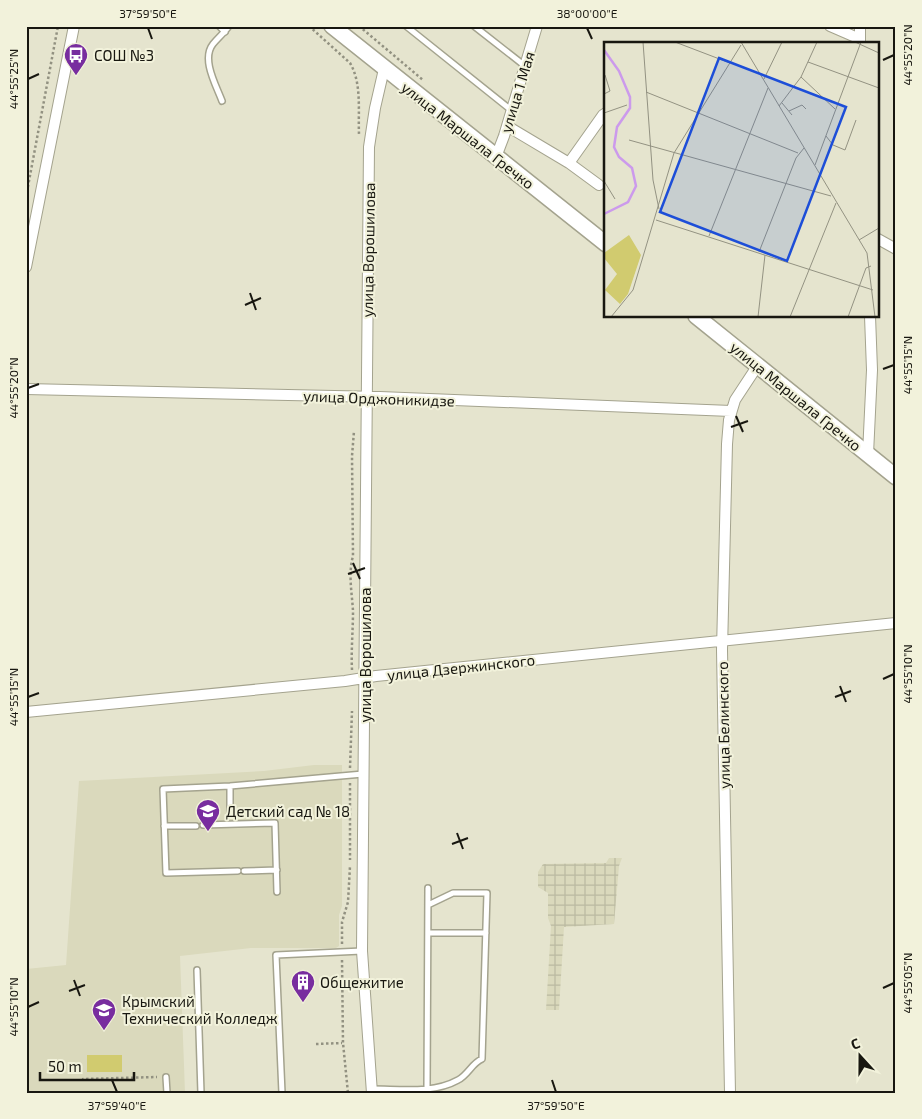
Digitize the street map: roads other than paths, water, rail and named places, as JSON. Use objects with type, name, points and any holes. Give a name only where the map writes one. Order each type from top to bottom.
[{"type":"main road","name":"улица Маршала Гречко","points":[[332,27],[604,242]]},
{"type":"main road","name":"улица Маршала Гречко","points":[[699,318],[896,476]]},
{"type":"street","points":[[26,267],[74,26]]},
{"type":"street","name":"улица 1 Мая","points":[[496,157],[538,26]]},
{"type":"street","points":[[830,26],[860,41],[860,26]]},
{"type":"street","name":"улица Ворошилова","points":[[372,1091],[362,951],[366,397],[369,147],[384,69]]},
{"type":"street","points":[[569,164],[604,114]]},
{"type":"street","points":[[507,126],[599,185]]},
{"type":"street","points":[[880,240],[896,249]]},
{"type":"street","points":[[868,454],[872,370],[870,318]]},
{"type":"street","name":"улица Белинского","points":[[730,1093],[722,640],[727,444],[731,411],[735,400],[758,365]]},
{"type":"street","name":"улица Орджоникидзе","points":[[26,389],[366,397],[731,411]]},
{"type":"street","name":"улица Дзержинского","points":[[26,712],[896,623]]},
{"type":"lane","points":[[219,26],[225,32]]},
{"type":"lane","points":[[222,101],[208,57],[212,45],[229,26]]},
{"type":"lane","points":[[406,26],[512,110]]},
{"type":"lane","points":[[474,26],[525,67]]},
{"type":"lane","points":[[238,871],[166,873],[164,789],[230,786],[364,774]]},
{"type":"lane","points":[[230,786],[230,811]]},
{"type":"lane","points":[[203,826],[276,823],[277,892]]},
{"type":"lane","points":[[164,826],[196,826]]},
{"type":"lane","points":[[244,871],[277,870]]},
{"type":"lane","points":[[427,1089],[428,888]]},
{"type":"lane","points":[[372,1091],[427,1089],[457,1081],[475,1063],[482,1060],[487,893],[453,893],[428,905]]},
{"type":"lane","points":[[428,933],[486,933]]},
{"type":"lane","points":[[282,1093],[276,955],[362,951]]},
{"type":"lane","points":[[197,970],[201,1093]]},
{"type":"lane","points":[[166,1077],[167,1093]]},
{"type":"place","name":"СОШ №3","points":[[76,76]]},
{"type":"place","name":"Детский сад № 18","points":[[208,832]]},
{"type":"place","name":"Общежитие","points":[[303,1003]]},
{"type":"place","name":"Крымский Технический Колледж","points":[[104,1031]]}]
